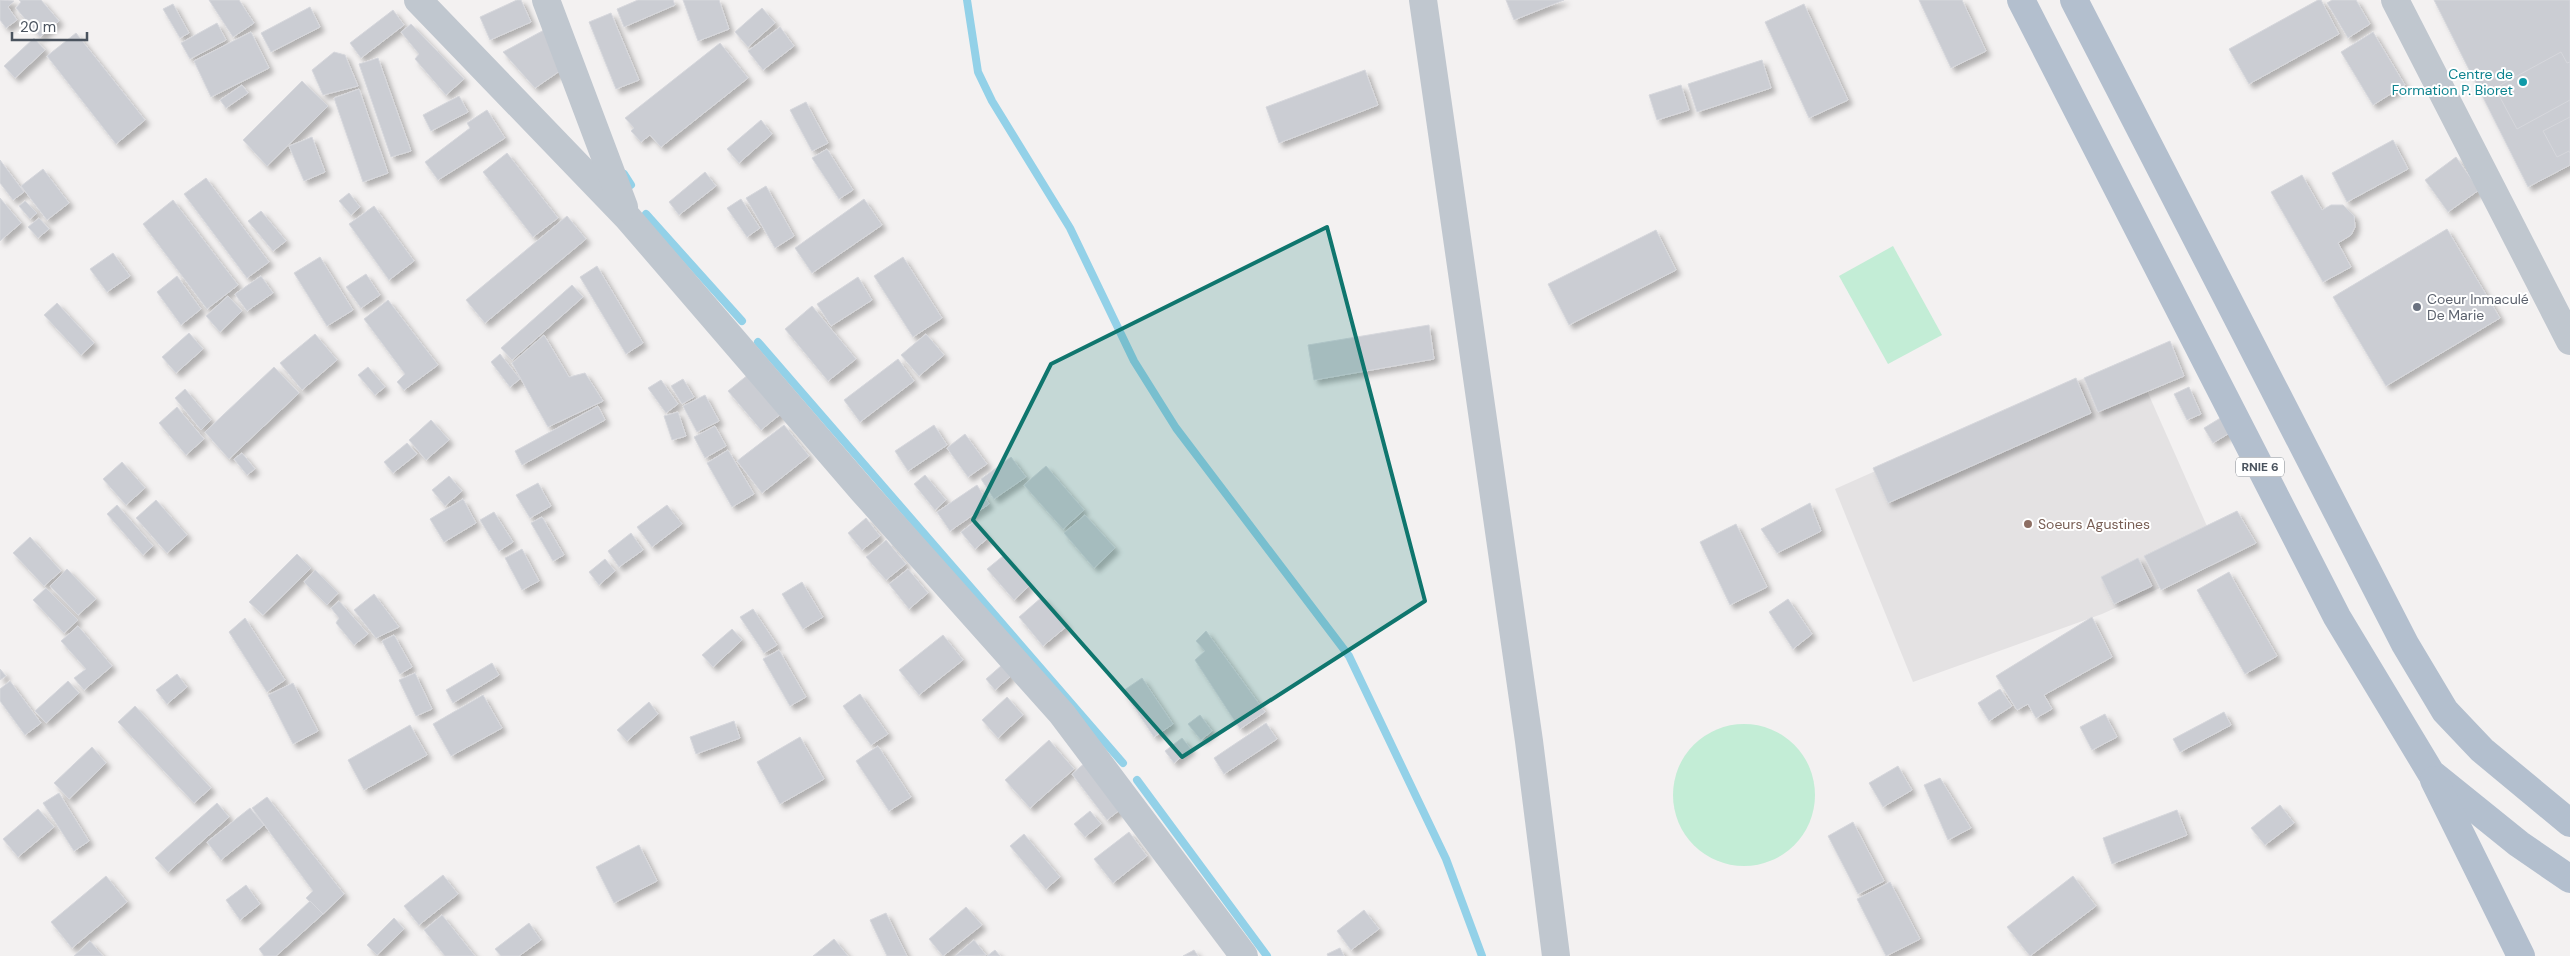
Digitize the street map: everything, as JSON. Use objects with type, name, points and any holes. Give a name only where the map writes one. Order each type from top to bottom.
[{"type":"main road","name":"RNIE 6","points":[[2021,0],[2337,617],[2431,773],[2519,844],[2570,879]]},
{"type":"main road","points":[[2074,0],[2405,644],[2446,711],[2482,750],[2570,823]]},
{"type":"main road","points":[[2431,773],[2521,956]]},
{"type":"street","points":[[418,0],[628,218],[863,491],[1062,714],[1244,956]]},
{"type":"street","points":[[546,0],[628,218]]},
{"type":"street","points":[[1422,0],[1530,741],[1556,956]]},
{"type":"street","points":[[2395,0],[2570,341]]},
{"type":"highlighted area","points":[[1327,227],[1425,601],[1182,757],[973,520],[1051,364]]},
{"type":"shaded area","name":"Soeurs Agustines","points":[[2132,357],[2222,560],[2102,614],[1913,682],[1835,489]]},
{"type":"green space","points":[[1893,246],[1942,335],[1888,364],[1839,276]]},
{"type":"green space","points":[[1744,724],[1758,725],[1771,729],[1795,744],[1810,768],[1814,781],[1814,809],[1810,822],[1795,846],[1771,861],[1758,865],[1744,866],[1730,865],[1717,861],[1693,846],[1678,822],[1674,809],[1673,795],[1674,781],[1678,768],[1693,744],[1717,729],[1730,725]]},
{"type":"building","points":[[0,0],[14,1],[8,7],[17,20],[6,28],[0,20]]},
{"type":"building","points":[[19,0],[41,0],[59,21],[40,37],[16,8],[21,2]]},
{"type":"building","points":[[209,0],[239,0],[254,23],[233,37]]},
{"type":"building","points":[[517,0],[521,0],[531,22],[490,40],[480,17]]},
{"type":"building","points":[[638,0],[673,0],[675,5],[624,27],[617,9]]},
{"type":"building","points":[[683,0],[719,0],[729,29],[698,41]]},
{"type":"building","points":[[1506,0],[1564,0],[1514,20]]},
{"type":"building","points":[[1919,0],[1962,0],[1986,51],[1951,68]]},
{"type":"building","points":[[2321,0],[2339,34],[2249,84],[2229,49]]},
{"type":"building","points":[[2332,0],[2356,0],[2370,24],[2348,38],[2327,3]]},
{"type":"building","name":"Centre de Formation P. Bioret","points":[[2434,0],[2570,0],[2570,165],[2528,187]]},
{"type":"building","points":[[173,4],[189,33],[180,38],[163,9]]},
{"type":"building","points":[[1804,4],[1848,100],[1809,118],[1765,22]]},
{"type":"building","points":[[310,7],[320,27],[271,52],[261,33]]},
{"type":"building","points":[[762,8],[775,23],[748,47],[735,32]]},
{"type":"building","points":[[393,10],[404,25],[361,58],[350,43]]},
{"type":"building","points":[[611,13],[639,80],[616,89],[589,22]]},
{"type":"building","points":[[217,23],[226,40],[190,59],[181,43]]},
{"type":"building","points":[[411,24],[464,79],[446,95],[415,59],[419,54],[401,32]]},
{"type":"building","points":[[780,27],[794,46],[763,70],[748,51]]},
{"type":"building","points":[[546,29],[567,66],[535,88],[503,52]]},
{"type":"building","points":[[251,32],[269,68],[211,97],[194,61]]},
{"type":"building","points":[[2373,32],[2405,85],[2373,105],[2341,52]]},
{"type":"building","points":[[76,33],[145,120],[116,144],[47,56]]},
{"type":"building","points":[[34,38],[45,50],[15,78],[4,66]]},
{"type":"building","points":[[720,43],[748,78],[661,147],[650,135],[641,142],[631,131],[634,128],[625,118]]},
{"type":"building","points":[[334,52],[345,55],[358,86],[323,95],[312,70]]},
{"type":"building","points":[[2561,52],[2567,63],[2570,62],[2570,100],[2517,129],[2495,88]]},
{"type":"building","points":[[378,58],[411,151],[391,157],[359,64]]},
{"type":"building","points":[[1762,60],[1771,88],[1697,112],[1688,84]]},
{"type":"building","points":[[1365,70],[1378,105],[1279,143],[1266,107]]},
{"type":"building","points":[[302,81],[328,106],[267,166],[243,140]]},
{"type":"building","points":[[242,85],[248,93],[226,108],[220,100]]},
{"type":"building","points":[[1681,85],[1689,110],[1657,120],[1649,95]]},
{"type":"building","points":[[359,89],[388,173],[363,182],[334,98]]},
{"type":"building","points":[[459,96],[468,112],[431,131],[423,115]]},
{"type":"building","points":[[806,102],[828,143],[812,151],[790,110]]},
{"type":"building","points":[[487,110],[505,138],[438,180],[425,162],[470,128],[467,123]]},
{"type":"building","points":[[2570,117],[2570,153],[2569,151],[2557,157],[2543,131]]},
{"type":"building","points":[[761,120],[772,134],[739,163],[727,149]]},
{"type":"building","points":[[312,137],[325,172],[304,181],[289,146]]},
{"type":"building","points":[[2393,140],[2408,169],[2347,202],[2332,173]]},
{"type":"building","points":[[827,149],[853,190],[839,199],[812,158]]},
{"type":"building","points":[[507,153],[558,218],[533,237],[483,172]]},
{"type":"building","points":[[2456,157],[2479,190],[2448,212],[2425,180]]},
{"type":"building","points":[[0,160],[24,192],[13,200],[0,183]]},
{"type":"building","points":[[43,169],[69,203],[47,220],[21,186]]},
{"type":"building","points":[[705,172],[716,186],[679,215],[669,202]]},
{"type":"building","points":[[2302,175],[2322,210],[2331,205],[2343,205],[2354,216],[2355,227],[2351,235],[2338,243],[2351,267],[2323,282],[2271,192]]},
{"type":"building","points":[[206,178],[269,262],[247,278],[184,194]]},
{"type":"building","points":[[766,186],[794,236],[775,248],[746,198]]},
{"type":"building","points":[[349,193],[360,207],[351,215],[339,201]]},
{"type":"building","points":[[0,198],[21,223],[0,241]]},
{"type":"building","points":[[741,199],[760,228],[747,237],[727,208]]},
{"type":"building","points":[[864,199],[882,225],[812,273],[795,248]]},
{"type":"building","points":[[173,200],[238,285],[207,309],[143,224]]},
{"type":"building","points":[[25,201],[37,213],[30,219],[19,206]]},
{"type":"building","points":[[374,206],[414,261],[389,280],[349,224]]},
{"type":"building","points":[[261,211],[286,241],[273,251],[248,221]]},
{"type":"building","points":[[567,216],[586,239],[485,323],[466,300]]},
{"type":"building","points":[[39,218],[49,229],[38,238],[28,227]]},
{"type":"building","name":"Coeur Inmaculé De Marie","points":[[2447,229],[2500,318],[2386,386],[2333,297]]},
{"type":"building","points":[[1656,230],[1676,270],[1569,325],[1548,284]]},
{"type":"building","points":[[113,253],[130,276],[107,292],[90,269]]},
{"type":"building","points":[[320,257],[353,310],[327,326],[294,273]]},
{"type":"building","points":[[903,257],[942,318],[913,337],[874,276]]},
{"type":"building","points":[[597,266],[643,343],[626,354],[580,277]]},
{"type":"building","points":[[366,274],[380,295],[361,308],[346,287]]},
{"type":"building","points":[[177,276],[201,309],[181,325],[157,292]]},
{"type":"building","points":[[261,276],[273,293],[247,311],[235,294]]},
{"type":"building","points":[[858,277],[872,300],[831,326],[817,304]]},
{"type":"building","points":[[572,285],[583,297],[512,360],[501,348]]},
{"type":"building","points":[[228,296],[242,311],[220,332],[206,316]]},
{"type":"building","points":[[388,300],[438,365],[404,390],[397,382],[405,374],[364,319]]},
{"type":"building","points":[[57,303],[94,343],[81,355],[44,315]]},
{"type":"building","points":[[812,306],[856,359],[828,381],[785,329]]},
{"type":"building","points":[[1429,325],[1434,359],[1314,380],[1308,345]]},
{"type":"building","points":[[189,333],[203,349],[176,373],[162,357]]},
{"type":"building","points":[[315,334],[337,360],[302,390],[280,363]]},
{"type":"building","points":[[926,334],[944,355],[919,376],[901,355]]},
{"type":"building","points":[[544,335],[569,377],[585,373],[603,401],[548,427],[512,363]]},
{"type":"building","points":[[2170,341],[2184,376],[2098,412],[2084,378]]},
{"type":"building","points":[[500,354],[520,379],[510,387],[491,362]]},
{"type":"building","points":[[898,359],[914,381],[860,422],[844,400]]},
{"type":"building","points":[[274,367],[299,393],[229,459],[205,432]]},
{"type":"building","points":[[368,367],[385,387],[375,395],[358,375]]},
{"type":"building","points":[[749,374],[782,413],[761,430],[728,391]]},
{"type":"building","points":[[2076,378],[2091,413],[1888,503],[1873,468]]},
{"type":"building","points":[[683,379],[694,397],[682,404],[671,386]]},
{"type":"building","points":[[661,380],[678,404],[666,413],[648,388]]},
{"type":"building","points":[[2189,387],[2201,414],[2187,420],[2174,394]]},
{"type":"building","points":[[185,389],[211,420],[201,430],[175,398]]},
{"type":"building","points":[[705,395],[719,421],[697,432],[683,406]]},
{"type":"building","points":[[598,406],[605,420],[522,465],[515,451]]},
{"type":"building","points":[[177,407],[204,439],[186,455],[159,423]]},
{"type":"building","points":[[678,412],[686,436],[672,440],[664,416]]},
{"type":"building","points":[[2227,414],[2236,429],[2213,443],[2204,428]]},
{"type":"building","points":[[431,420],[449,440],[426,460],[409,440]]},
{"type":"building","points":[[784,425],[809,456],[762,493],[737,461]]},
{"type":"building","points":[[934,425],[947,445],[908,471],[895,451]]},
{"type":"building","points":[[715,426],[726,446],[705,458],[694,437]]},
{"type":"building","points":[[965,434],[987,464],[968,477],[947,448]]},
{"type":"building","points":[[407,443],[417,454],[393,473],[384,462]]},
{"type":"building","points":[[728,450],[754,494],[732,507],[707,463]]},
{"type":"building","points":[[242,453],[255,469],[247,475],[234,459]]},
{"type":"building","points":[[1011,457],[1026,477],[994,499],[981,479]]},
{"type":"building","points":[[122,462],[145,488],[126,505],[103,479]]},
{"type":"building","points":[[1046,466],[1084,510],[1063,529],[1024,485]]},
{"type":"building","points":[[925,475],[946,500],[935,510],[914,484]]},
{"type":"building","points":[[449,476],[462,491],[445,506],[432,490]]},
{"type":"building","points":[[538,483],[551,506],[530,518],[516,495]]},
{"type":"building","points":[[977,485],[989,504],[950,531],[937,512]]},
{"type":"building","points":[[463,499],[476,523],[444,542],[430,519]]},
{"type":"building","points":[[156,500],[187,535],[167,553],[136,518]]},
{"type":"building","points":[[1810,503],[1821,531],[1777,553],[1761,529]]},
{"type":"building","points":[[117,505],[153,546],[143,555],[107,514]]},
{"type":"building","points":[[667,505],[682,524],[652,547],[637,527]]},
{"type":"building","points":[[2237,511],[2256,543],[2161,590],[2144,556]]},
{"type":"building","points":[[494,512],[513,542],[499,551],[480,520]]},
{"type":"building","points":[[1085,515],[1115,548],[1094,568],[1064,533]]},
{"type":"building","points":[[542,517],[564,555],[553,561],[531,523]]},
{"type":"building","points":[[866,518],[880,536],[862,550],[848,533]]},
{"type":"building","points":[[974,522],[988,538],[975,549],[961,532]]},
{"type":"building","points":[[1736,524],[1767,587],[1730,605],[1700,542]]},
{"type":"building","points":[[631,533],[643,550],[619,567],[608,551]]},
{"type":"building","points":[[30,537],[61,571],[44,586],[13,553]]},
{"type":"building","points":[[886,540],[906,564],[886,580],[866,557]]},
{"type":"building","points":[[522,549],[539,581],[522,590],[505,558]]},
{"type":"building","points":[[297,554],[311,568],[263,615],[249,602]]},
{"type":"building","points":[[1003,556],[1029,586],[1014,600],[987,569]]},
{"type":"building","points":[[2138,558],[2152,586],[2114,604],[2101,577]]},
{"type":"building","points":[[605,559],[615,571],[599,585],[589,572]]},
{"type":"building","points":[[67,569],[96,599],[78,615],[50,586]]},
{"type":"building","points":[[908,569],[928,593],[909,609],[889,584]]},
{"type":"building","points":[[315,570],[338,593],[327,605],[304,582]]},
{"type":"building","points":[[2229,572],[2277,656],[2245,674],[2197,590]]},
{"type":"building","points":[[802,582],[823,617],[803,629],[782,594]]},
{"type":"building","points":[[46,588],[78,620],[64,633],[33,600]]},
{"type":"building","points":[[374,594],[399,627],[376,638],[354,610]]},
{"type":"building","points":[[1042,597],[1067,626],[1043,646],[1019,617]]},
{"type":"building","points":[[1788,599],[1812,634],[1793,649],[1769,612]]},
{"type":"building","points":[[339,601],[368,634],[354,645],[336,623],[339,618],[331,608]]},
{"type":"building","points":[[753,609],[777,645],[764,653],[740,617]]},
{"type":"building","points":[[2092,617],[2112,657],[2044,695],[2052,709],[2036,718],[2028,704],[2017,710],[1996,676]]},
{"type":"building","points":[[245,618],[285,680],[267,692],[229,632]]},
{"type":"building","points":[[78,626],[112,666],[84,690],[74,678],[86,669],[61,641]]},
{"type":"building","points":[[732,629],[742,640],[713,667],[702,655]]},
{"type":"building","points":[[1206,631],[1265,712],[1240,729],[1195,660],[1205,651],[1196,641]]},
{"type":"building","points":[[394,635],[412,667],[400,674],[382,641]]},
{"type":"building","points":[[943,635],[963,660],[919,695],[899,670]]},
{"type":"building","points":[[779,650],[806,697],[790,706],[763,659]]},
{"type":"building","points":[[492,663],[499,675],[453,703],[446,690]]},
{"type":"building","points":[[1002,665],[1011,676],[995,690],[986,679]]},
{"type":"building","points":[[0,669],[6,676],[0,680]]},
{"type":"building","points":[[415,673],[432,709],[416,716],[399,680]]},
{"type":"building","points":[[177,674],[187,687],[167,704],[156,690]]},
{"type":"building","points":[[1142,678],[1173,724],[1154,737],[1123,691]]},
{"type":"building","points":[[10,681],[41,723],[25,735],[0,701],[0,689]]},
{"type":"building","points":[[68,681],[79,693],[46,723],[35,711]]},
{"type":"building","points":[[293,683],[318,731],[293,744],[268,695]]},
{"type":"building","points":[[2000,689],[2012,706],[1989,721],[1978,703]]},
{"type":"building","points":[[860,694],[888,734],[871,745],[843,706]]},
{"type":"building","points":[[483,695],[502,728],[451,756],[433,724]]},
{"type":"building","points":[[1007,697],[1023,715],[998,738],[982,720]]},
{"type":"building","points":[[649,702],[658,714],[627,741],[617,730]]},
{"type":"building","points":[[135,706],[211,788],[194,803],[118,722]]},
{"type":"building","points":[[2224,712],[2231,725],[2180,752],[2173,739]]},
{"type":"building","points":[[2105,714],[2117,737],[2092,750],[2080,727]]},
{"type":"building","points":[[1200,715],[1212,731],[1201,740],[1188,724]]},
{"type":"building","points":[[734,721],[740,738],[696,754],[690,737]]},
{"type":"building","points":[[1266,723],[1277,739],[1224,774],[1214,758]]},
{"type":"building","points":[[410,725],[427,755],[364,790],[348,760]]},
{"type":"building","points":[[800,737],[824,779],[780,804],[757,762]]},
{"type":"building","points":[[1182,738],[1191,749],[1174,763],[1165,751]]},
{"type":"building","points":[[1049,740],[1074,769],[1030,808],[1005,780]]},
{"type":"building","points":[[878,746],[911,797],[889,811],[856,761]]},
{"type":"building","points":[[92,747],[106,763],[69,799],[54,783]]},
{"type":"building","points":[[1086,762],[1121,809],[1107,820],[1072,774]]},
{"type":"building","points":[[1898,766],[1912,790],[1883,807],[1869,783]]},
{"type":"building","points":[[1940,778],[1971,828],[1948,840],[1924,785]]},
{"type":"building","points":[[59,793],[89,841],[74,851],[43,803]]},
{"type":"building","points":[[267,797],[344,894],[323,914],[306,898],[313,891],[252,808]]},
{"type":"building","points":[[217,803],[229,817],[168,872],[155,858]]},
{"type":"building","points":[[2280,805],[2294,823],[2265,845],[2251,828]]},
{"type":"building","points":[[250,808],[264,825],[221,860],[207,842]]},
{"type":"building","points":[[38,809],[54,827],[18,857],[3,839]]},
{"type":"building","points":[[2177,810],[2187,835],[2112,864],[2103,838]]},
{"type":"building","points":[[1090,811],[1101,824],[1085,837],[1074,824]]},
{"type":"building","points":[[1853,822],[1884,881],[1858,894],[1828,836]]},
{"type":"building","points":[[1129,832],[1147,856],[1113,883],[1094,859]]},
{"type":"building","points":[[1024,834],[1060,877],[1046,889],[1010,846]]},
{"type":"building","points":[[639,845],[657,881],[614,903],[596,867]]},
{"type":"building","points":[[443,875],[458,894],[419,925],[404,906]]},
{"type":"building","points":[[106,876],[127,902],[72,948],[51,922]]},
{"type":"building","points":[[2073,876],[2096,906],[2030,956],[2007,927]]},
{"type":"building","points":[[1890,882],[1920,939],[1886,956],[1857,899]]},
{"type":"building","points":[[246,885],[260,904],[240,920],[226,900]]},
{"type":"building","points":[[310,901],[323,914],[276,956],[264,956],[259,949]]},
{"type":"building","points":[[966,907],[982,925],[943,956],[929,939]]},
{"type":"building","points":[[1364,910],[1379,929],[1351,950],[1337,931]]},
{"type":"building","points":[[886,913],[907,956],[887,956],[870,920]]},
{"type":"building","points":[[442,915],[475,956],[445,956],[424,930]]},
{"type":"building","points":[[394,918],[404,929],[377,955],[367,945]]},
{"type":"building","points":[[529,923],[541,940],[519,956],[501,956],[495,949]]},
{"type":"building","points":[[834,939],[848,956],[813,956]]},
{"type":"building","points":[[974,940],[986,955],[955,956]]},
{"type":"building","points":[[90,941],[103,956],[74,956]]},
{"type":"building","points":[[1340,948],[1344,956],[1328,956],[1327,954]]},
{"type":"building","points":[[995,950],[1000,956],[987,956]]},
{"type":"building","points":[[1194,950],[1198,956],[1183,956]]},
{"type":"waterway","points":[[967,0],[978,72],[992,101],[1070,228],[1134,361],[1176,428],[1349,656],[1446,859],[1482,956]]},
{"type":"waterway","points":[[624,174],[631,185]]},
{"type":"waterway","points":[[646,214],[742,321]]},
{"type":"waterway","points":[[758,342],[1123,763]]},
{"type":"waterway","points":[[1137,780],[1267,956]]},
{"type":"place","name":"Centre de Formation P. Bioret","points":[[2523,82]]},
{"type":"place","name":"Coeur Inmaculé De Marie","points":[[2417,307]]},
{"type":"place","name":"Soeurs Agustines","points":[[2028,524]]}]
